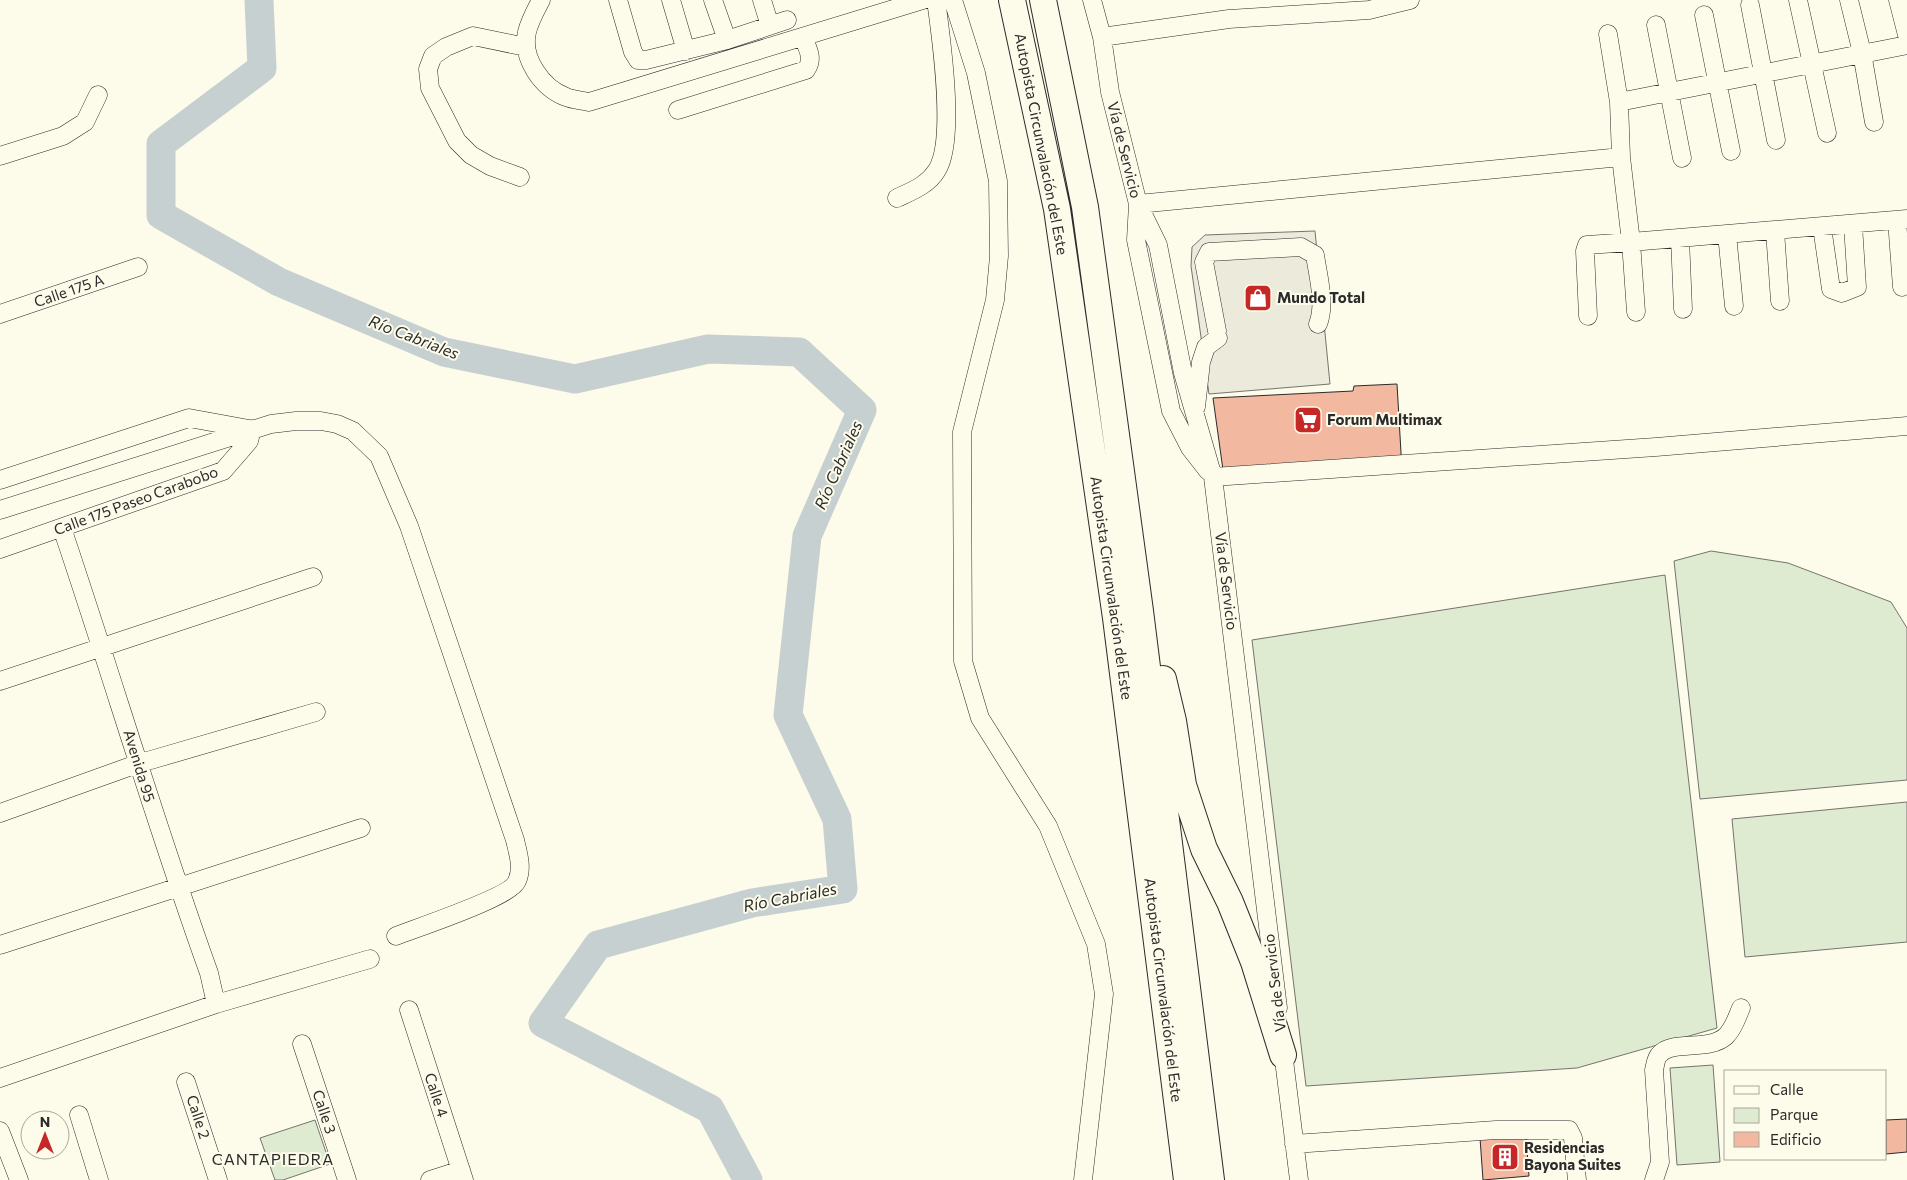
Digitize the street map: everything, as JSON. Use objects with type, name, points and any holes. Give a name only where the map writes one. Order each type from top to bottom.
[{"type":"highway","name":"Autopista Circunvalación del Este","points":[[1012,0],[1057,209],[1116,618],[1186,1180]]},
{"type":"highway","name":"Autopista Circunvalación del Este","points":[[1042,0],[1084,206],[1138,601],[1211,1180]]},
{"type":"highway","points":[[1138,601],[1155,648],[1173,721],[1183,785],[1204,849],[1230,902],[1254,962],[1283,1055]]},
{"type":"street","points":[[541,0],[529,26],[526,47],[532,65],[551,89],[567,97],[589,102],[923,0]]},
{"type":"street","points":[[618,0],[633,52],[638,60],[686,51],[728,40],[788,20]]},
{"type":"street","points":[[671,0],[686,51]]},
{"type":"street","points":[[713,0],[728,40]]},
{"type":"street","points":[[762,0],[770,26]]},
{"type":"street","points":[[897,198],[925,184],[938,169],[946,131],[945,81],[936,0]]},
{"type":"street","points":[[953,0],[976,73],[998,181],[999,256],[995,300],[962,432],[963,661],[980,718],[1048,826],[1096,944],[1104,994],[1083,1180]]},
{"type":"street","name":"Vía de Servicio","points":[[1092,0],[1102,37],[1110,92],[1138,204],[1136,240],[1171,411],[1190,448],[1213,478],[1299,1180]]},
{"type":"street","points":[[1102,37],[1229,19],[1369,10],[1410,0]]},
{"type":"street","points":[[1798,0],[1827,133]]},
{"type":"street","points":[[1850,0],[1862,53],[1874,122]]},
{"type":"street","points":[[1898,0],[1907,35]]},
{"type":"street","points":[[1750,5],[1765,74],[1776,140]]},
{"type":"street","points":[[1704,15],[1731,152]]},
{"type":"street","points":[[1656,25],[1682,158]]},
{"type":"street","points":[[1608,34],[1619,102],[1621,157],[1631,242],[1636,312]]},
{"type":"street","points":[[520,176],[490,166],[471,155],[457,141],[430,88],[428,69],[433,56],[446,46],[473,36],[526,47]]},
{"type":"street","points":[[678,110],[806,70],[810,64],[810,57],[803,37]]},
{"type":"street","points":[[1619,102],[1907,45]]},
{"type":"street","points":[[0,156],[63,136],[85,122],[98,95]]},
{"type":"street","points":[[1621,157],[1138,204],[1158,245],[1183,373],[1196,413],[1213,478],[1656,448],[1907,426]]},
{"type":"street","points":[[1588,316],[1587,245],[1902,220],[1902,287]]},
{"type":"street","points":[[1822,227],[1831,289],[1842,293],[1857,287],[1853,225]]},
{"type":"street","points":[[1775,230],[1780,301]]},
{"type":"street","points":[[1727,234],[1734,306]]},
{"type":"street","points":[[1680,238],[1683,309]]},
{"type":"street","points":[[1196,413],[1201,362],[1206,347],[1217,334],[1204,262],[1209,252],[1302,247],[1309,250],[1315,254],[1321,317],[1318,324]]},
{"type":"street","name":"Calle 175 A","points":[[0,314],[138,267]]},
{"type":"street","points":[[1153,326],[1176,332]]},
{"type":"street","points":[[1161,368],[1183,373]]},
{"type":"street","points":[[1,475],[189,418],[252,429],[296,421],[321,421],[337,424],[353,431],[379,456],[409,526],[515,840],[520,869],[517,883],[506,892],[396,936]]},
{"type":"street","name":"Calle 175 Paseo Carabobo","points":[[0,510],[252,429]]},
{"type":"street","name":"Calle 175 Paseo Carabobo","points":[[0,550],[223,471],[249,442],[252,429]]},
{"type":"street","name":"Avenida 95","points":[[62,528],[102,647],[137,764],[209,973],[216,1004]]},
{"type":"street","points":[[0,681],[313,577]]},
{"type":"street","points":[[0,813],[137,764],[316,712]]},
{"type":"street","points":[[0,945],[361,828]]},
{"type":"street","points":[[0,1078],[216,1004],[370,959]]},
{"type":"street","points":[[1654,1180],[1660,1162],[1654,1070],[1658,1055],[1669,1048],[1698,1046],[1716,1042],[1726,1036],[1741,1008]]},
{"type":"street","name":"Calle 4","points":[[409,1010],[462,1175]]},
{"type":"street","name":"Calle 3","points":[[302,1044],[347,1180]]},
{"type":"street","name":"Calle 2","points":[[186,1082],[218,1180]]},
{"type":"street","points":[[78,1115],[99,1180]]},
{"type":"street","points":[[1294,1144],[1496,1130],[1563,1129],[1569,1130],[1573,1138],[1577,1180]]},
{"type":"street","points":[[0,1131],[19,1180]]},
{"type":"street","points":[[430,1180],[462,1175]]},
{"type":"green space","points":[[1711,551],[1788,563],[1891,602],[1907,628],[1907,780],[1700,799],[1674,561]]},
{"type":"green space","points":[[1665,575],[1717,1028],[1577,1068],[1306,1086],[1252,640]]},
{"type":"green space","points":[[1907,802],[1907,942],[1745,957],[1732,819]]},
{"type":"green space","points":[[1713,1065],[1720,1162],[1677,1165],[1670,1068]]},
{"type":"green space","points":[[315,1120],[330,1164],[283,1180],[275,1180],[260,1138]]},
{"type":"shaded area","points":[[1315,231],[1330,384],[1209,394],[1191,266],[1192,247],[1205,235]]},
{"type":"building","name":"Forum Multimax","points":[[1397,384],[1402,470],[1223,470],[1213,398],[1353,391],[1354,386]]},
{"type":"building","points":[[1907,1119],[1907,1152],[1887,1154],[1887,1120]]},
{"type":"building","name":"Residencias Bayona Suites","points":[[1526,1136],[1529,1176],[1483,1180],[1480,1138]]},
{"type":"waterway","name":"Río Cabriales","points":[[259,0],[262,68],[161,144],[161,215],[279,282],[444,352],[575,379],[708,349],[799,352],[862,410],[807,536],[788,715],[837,819],[843,889],[752,903],[598,945],[543,1023],[710,1109],[748,1180]]},
{"type":"place","name":"Mundo Total","points":[[1258,298]]},
{"type":"place","name":"Forum Multimax","points":[[1308,420]]},
{"type":"place","name":"Residencias Bayona Suites","points":[[1505,1157]]},
{"type":"district","name":"CANTAPIEDRA","points":[[273,1159]]}]
